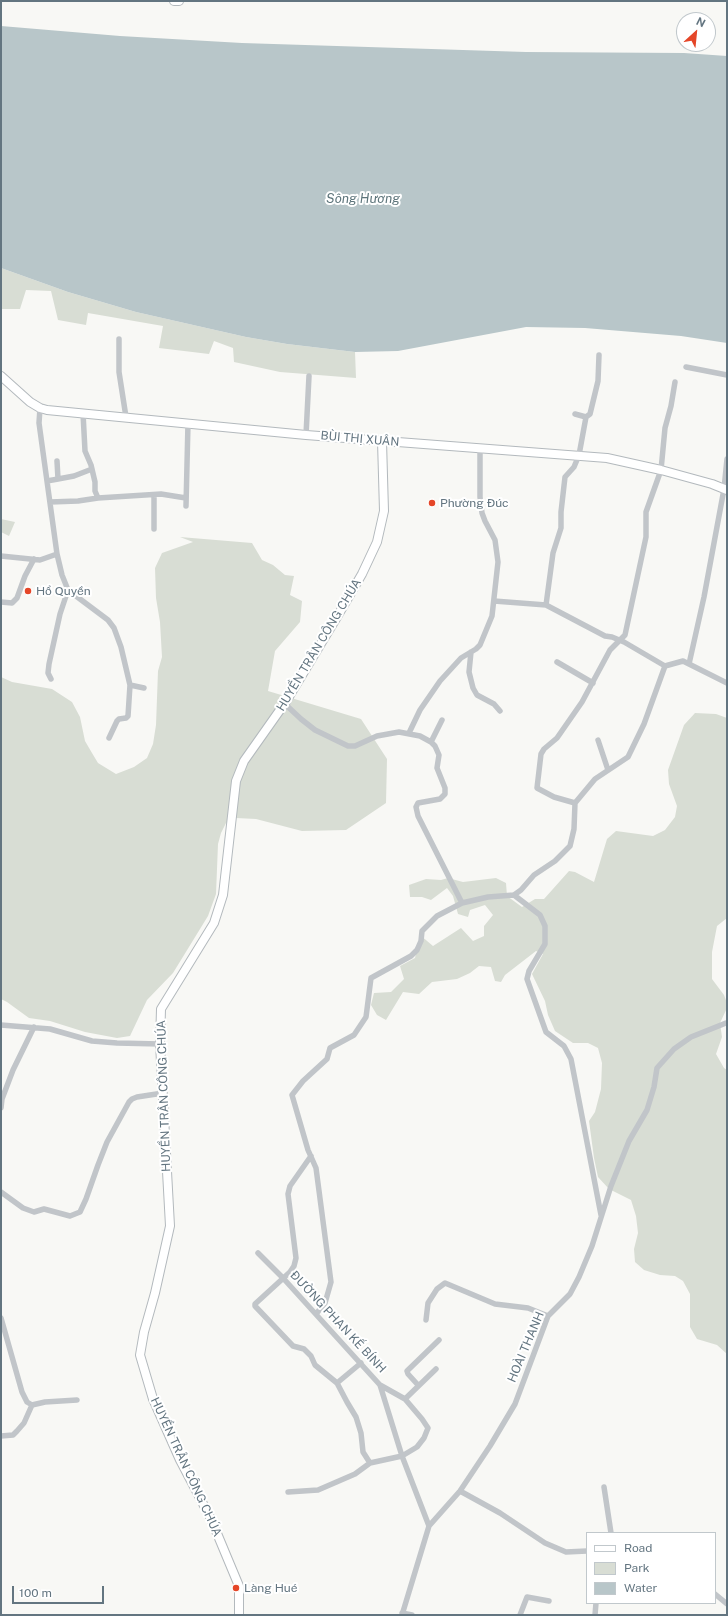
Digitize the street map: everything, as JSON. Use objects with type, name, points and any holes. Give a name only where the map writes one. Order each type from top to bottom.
[{"type":"street","points":[[174,1],[179,1]]},
{"type":"street","points":[[119,339],[119,372],[126,417]]},
{"type":"street","points":[[546,606],[553,554],[561,528],[561,512],[565,477],[574,466],[579,455],[586,417],[590,414],[598,381],[599,355]]},
{"type":"street","points":[[686,367],[727,375]]},
{"type":"street","name":"BÙI THỊ XUÂN","points":[[1,376],[30,402],[40,408],[83,414],[306,435],[607,458],[661,470],[725,489]]},
{"type":"street","points":[[306,435],[309,376]]},
{"type":"street","points":[[575,803],[554,797],[538,789],[536,786],[538,768],[542,752],[557,738],[582,702],[610,650],[625,635],[646,537],[646,512],[661,470],[665,428],[672,406],[675,382]]},
{"type":"street","points":[[40,408],[39,423],[57,554],[62,575],[68,590],[108,620],[114,628],[121,647],[130,685],[128,716],[117,721],[109,738]]},
{"type":"street","points":[[83,414],[85,451],[92,469],[95,491],[98,498]]},
{"type":"street","points":[[575,414],[586,417]]},
{"type":"street","points":[[186,506],[188,423]]},
{"type":"street","name":"HUYỀN TRÂN CÔNG CHÚA","points":[[239,1615],[239,1586],[210,1519],[180,1460],[153,1399],[140,1355],[144,1332],[170,1226],[162,1093],[160,1044],[161,1009],[214,923],[223,895],[236,781],[244,761],[285,704],[362,574],[377,542],[384,511],[382,441]]},
{"type":"street","points":[[409,733],[420,710],[440,681],[461,658],[476,649],[482,641],[492,616],[498,562],[495,540],[482,513],[480,497],[480,448]]},
{"type":"street","points":[[689,664],[725,489],[727,459]]},
{"type":"street","points":[[57,461],[58,479]]},
{"type":"street","points":[[47,481],[74,476],[92,469]]},
{"type":"street","points":[[50,502],[78,502],[98,498],[154,495],[186,498]]},
{"type":"street","points":[[154,495],[154,528]]},
{"type":"street","points":[[1,556],[40,560],[57,554]]},
{"type":"street","points":[[1,602],[12,603],[17,598],[25,576],[34,559]]},
{"type":"street","points":[[51,678],[48,673],[49,664],[60,614],[68,590]]},
{"type":"street","points":[[494,601],[546,606],[605,636],[619,640],[665,666],[683,661],[727,683]]},
{"type":"street","points":[[471,652],[469,672],[473,688],[477,695],[494,704],[500,711]]},
{"type":"street","points":[[556,662],[592,683]]},
{"type":"street","points":[[316,1314],[324,1303],[330,1282],[316,1168],[292,1095],[303,1081],[327,1059],[330,1048],[354,1035],[366,1017],[371,978],[411,956],[421,941],[422,931],[437,916],[462,904],[488,897],[514,895],[521,890],[534,875],[555,861],[570,846],[574,829],[575,803],[595,779],[625,760],[630,754],[644,724],[665,666]]},
{"type":"street","points":[[130,685],[144,688]]},
{"type":"street","points":[[285,704],[315,730],[348,746],[355,746],[377,736],[399,732],[420,736],[435,746],[439,755],[437,768],[445,788],[445,794],[440,799],[418,803],[416,807],[418,816],[462,904]]},
{"type":"street","points":[[431,742],[442,720]]},
{"type":"street","points":[[598,740],[608,770]]},
{"type":"street","points":[[514,895],[540,915],[545,926],[545,944],[529,971],[528,979],[546,1032],[564,1046],[571,1059],[601,1216]]},
{"type":"street","name":"HOÀI THANH","points":[[402,1614],[429,1526],[460,1491],[490,1446],[515,1404],[548,1316],[570,1294],[573,1288],[601,1223],[601,1216],[630,1141],[647,1110],[654,1087],[657,1068],[674,1049],[691,1037],[727,1022]]},
{"type":"street","points":[[1,1025],[50,1029],[92,1041],[117,1044],[160,1044]]},
{"type":"street","points":[[1,1108],[2,1099],[13,1070],[34,1027]]},
{"type":"street","points":[[1,1192],[24,1208],[34,1212],[44,1209],[70,1216],[80,1212],[107,1142],[128,1102],[137,1097],[162,1093]]},
{"type":"street","points":[[311,1156],[290,1186],[288,1194],[296,1258],[294,1266],[290,1272],[255,1304],[255,1306],[293,1346],[304,1349],[311,1356],[315,1364],[337,1383],[346,1402],[356,1417],[361,1433],[363,1452],[370,1463]]},
{"type":"street","name":"ĐƯỜNG PHAN KẾ BÍNH","points":[[258,1253],[283,1278],[380,1385],[402,1456],[429,1526]]},
{"type":"street","points":[[426,1320],[428,1303],[437,1289],[445,1284],[495,1304],[528,1308],[548,1316]]},
{"type":"street","points":[[1,1318],[22,1392],[27,1402],[32,1405],[45,1402],[77,1400]]},
{"type":"street","points":[[418,1386],[408,1374],[408,1370],[439,1340]]},
{"type":"street","points":[[337,1383],[360,1363]]},
{"type":"street","points":[[405,1399],[436,1370]]},
{"type":"street","points":[[288,1492],[318,1490],[355,1474],[370,1463],[402,1456],[417,1447],[424,1438],[428,1428],[405,1399],[380,1385]]},
{"type":"street","points":[[1,1436],[12,1435],[17,1431],[24,1423],[32,1405]]},
{"type":"street","points":[[604,1487],[611,1532]]},
{"type":"street","points":[[460,1491],[500,1513],[545,1543],[566,1552],[586,1551]]},
{"type":"street","points":[[716,1595],[727,1604]]},
{"type":"street","points":[[520,1615],[527,1597],[550,1601]]},
{"type":"street","points":[[595,1615],[596,1604]]},
{"type":"street","points":[[402,1614],[412,1615]]},
{"type":"green space","points":[[1,268],[68,292],[136,312],[246,337],[287,344],[355,352],[356,378],[280,372],[234,362],[233,348],[214,341],[209,354],[159,348],[163,326],[88,313],[86,325],[58,320],[51,291],[26,290],[20,309],[1,309]]},
{"type":"green space","points":[[1,519],[15,522],[9,536],[1,532]]},
{"type":"green space","points":[[180,537],[252,543],[262,560],[273,565],[285,575],[294,576],[290,595],[302,601],[300,622],[275,651],[268,691],[361,719],[387,759],[386,803],[346,830],[302,831],[256,819],[236,818],[226,823],[218,844],[216,894],[208,916],[173,973],[147,1000],[130,1036],[117,1038],[85,1032],[50,1021],[29,1018],[1,999],[1,677],[12,682],[52,689],[72,702],[80,717],[85,741],[98,763],[116,774],[134,767],[147,758],[153,744],[156,725],[158,671],[162,657],[160,622],[156,598],[155,568],[162,553],[193,542]]},
{"type":"green space","points":[[695,713],[716,714],[727,718],[727,918],[717,926],[712,952],[712,979],[724,995],[727,1003],[727,1008],[720,1023],[722,1037],[716,1054],[724,1068],[727,1070],[727,1354],[717,1345],[697,1339],[690,1327],[690,1294],[683,1281],[675,1276],[660,1275],[644,1270],[635,1262],[634,1249],[638,1233],[636,1216],[631,1200],[609,1189],[598,1177],[594,1158],[589,1121],[595,1112],[601,1089],[602,1063],[598,1048],[588,1043],[573,1043],[555,1031],[548,1015],[545,1001],[532,974],[543,954],[536,951],[505,975],[501,982],[495,981],[491,967],[479,966],[470,973],[457,979],[432,982],[419,994],[403,992],[386,1020],[377,1015],[371,1005],[374,993],[391,992],[404,979],[400,966],[415,958],[420,935],[433,946],[461,928],[473,941],[484,936],[484,926],[493,915],[485,905],[470,910],[468,917],[458,914],[453,896],[447,888],[431,900],[422,897],[410,897],[409,885],[426,879],[441,880],[448,878],[463,882],[496,878],[506,883],[507,896],[522,907],[535,899],[544,899],[569,871],[575,872],[594,882],[607,839],[616,831],[653,836],[665,830],[675,817],[677,806],[669,784],[668,770],[684,725]]},
{"type":"water","name":"Sông Hương","points":[[1,26],[120,36],[242,43],[526,52],[684,53],[727,56],[727,343],[681,336],[585,328],[526,327],[398,351],[355,352],[287,344],[246,337],[136,312],[68,292],[1,268]]},
{"type":"place","name":"Phường Đúc","points":[[432,503]]},
{"type":"place","name":"Hổ Quyền","points":[[28,591]]},
{"type":"place","name":"Làng Hué","points":[[236,1588]]}]
